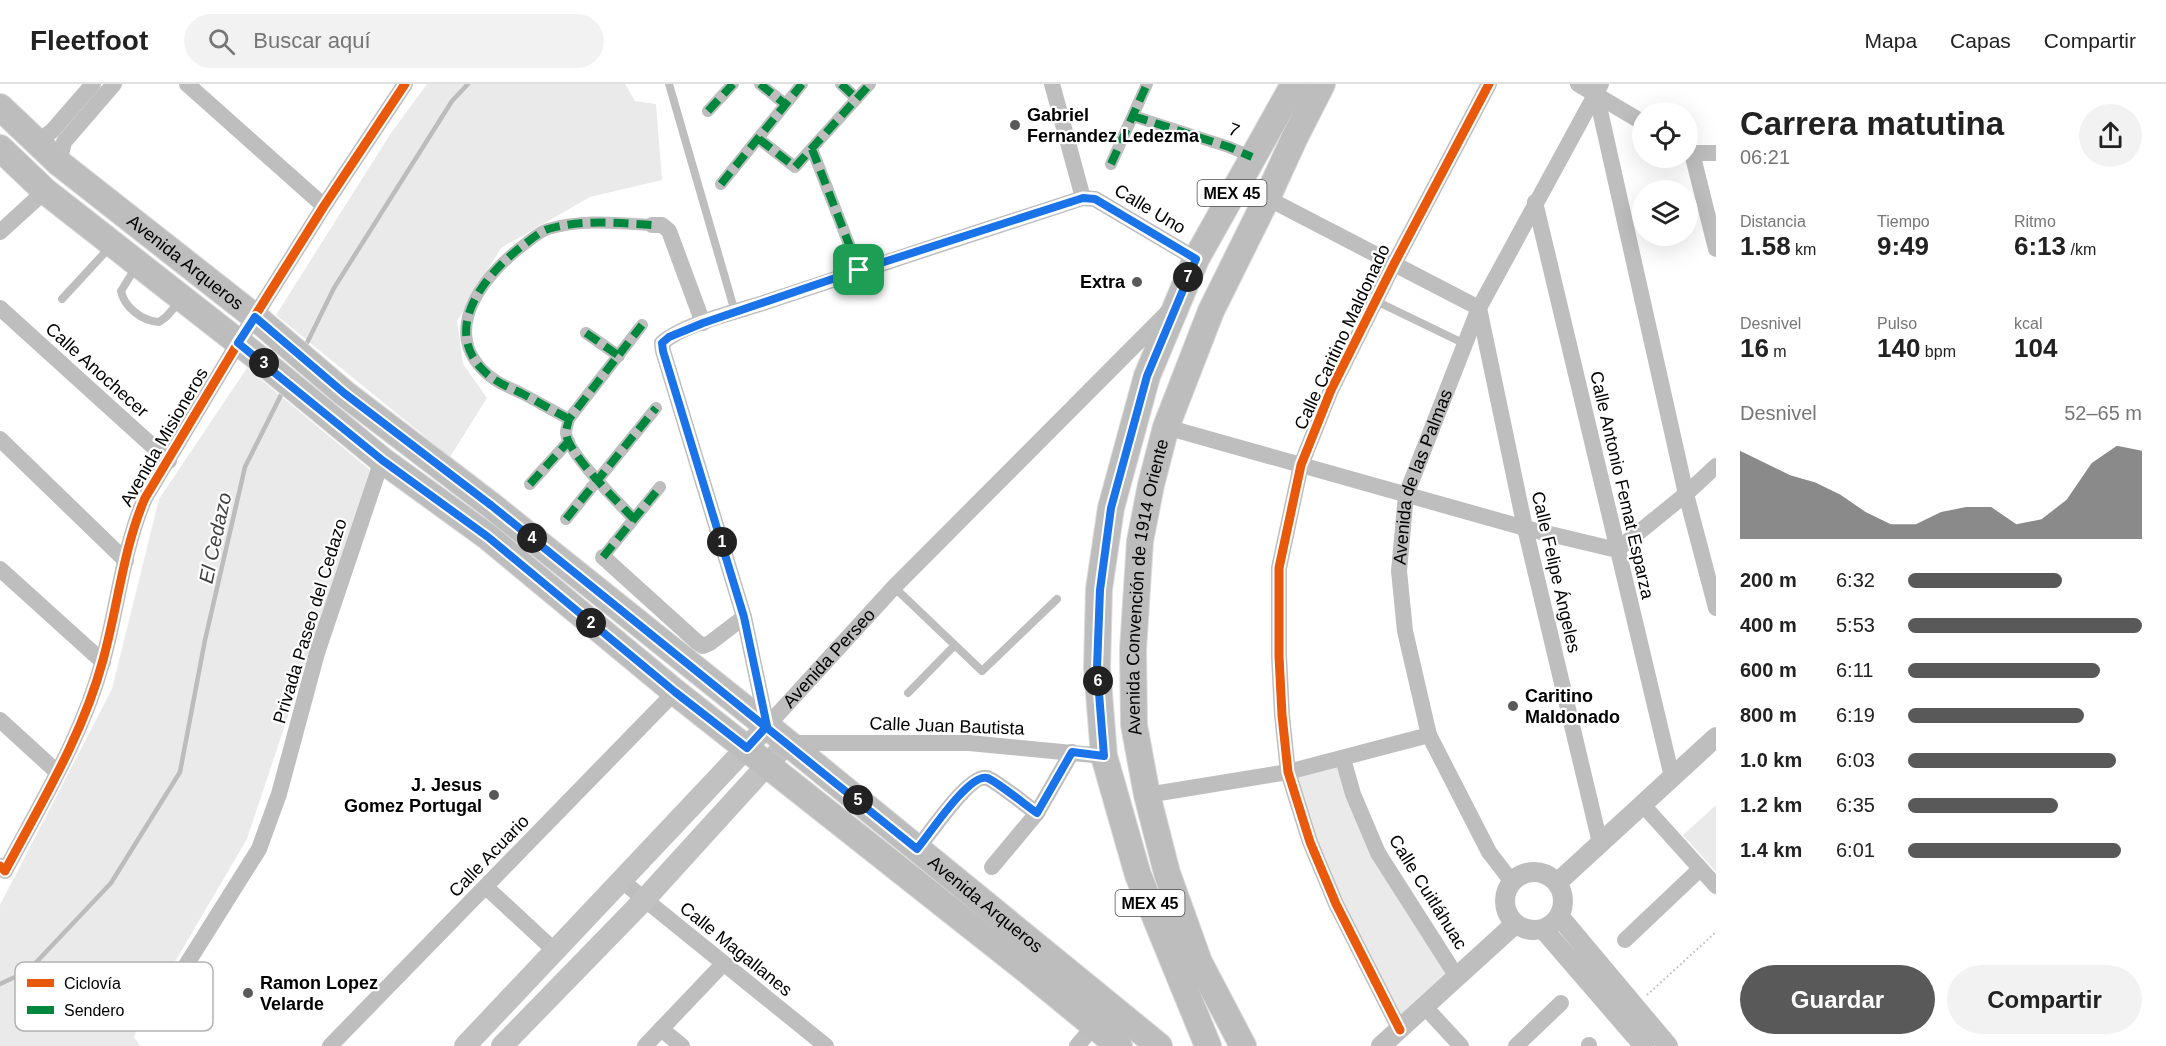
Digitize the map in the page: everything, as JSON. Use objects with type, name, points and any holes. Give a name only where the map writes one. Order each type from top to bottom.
[{"type":"main road","name":"Avenida Convención de 1914 Oriente","points":[[1208,1046],[1138,875],[1104,756],[1097,668],[1100,590],[1111,508],[1147,376],[1196,259],[1294,84]]},
{"type":"main road","name":"Avenida Convención de 1914 Oriente","points":[[1243,1046],[1199,962],[1167,873],[1147,795],[1134,725],[1133,650],[1140,542],[1151,485],[1166,427],[1211,311],[1267,198],[1294,137],[1322,84]]},
{"type":"main road","name":"Avenida Arqueros","points":[[0,107],[59,163],[261,323],[344,393],[492,506],[767,726],[1159,1046]]},
{"type":"main road","name":"Avenida Arqueros","points":[[0,148],[45,191],[245,348],[382,460],[488,537],[675,692],[1015,960],[1119,1046]]},
{"type":"main road","name":"Avenida Perseo","points":[[465,1046],[767,726]]},
{"type":"main road","points":[[502,1046],[645,899],[787,743]]},
{"type":"street","points":[[59,163],[64,141],[85,105],[93,84]]},
{"type":"street","points":[[37,143],[114,84]]},
{"type":"street","points":[[187,84],[324,206]]},
{"type":"street","points":[[708,111],[733,84]]},
{"type":"street","points":[[760,84],[785,104]]},
{"type":"street","points":[[721,184],[802,84]]},
{"type":"street","points":[[841,84],[857,99]]},
{"type":"street","points":[[759,139],[795,167],[870,84]]},
{"type":"street","points":[[767,726],[744,617],[662,343],[669,337],[703,323],[1083,198],[1052,84]]},
{"type":"street","points":[[1111,164],[1147,84]]},
{"type":"street","name":"Calle Caritino Maldonado","points":[[1400,1030],[1336,904],[1310,842],[1288,772],[1279,656],[1279,568],[1301,465],[1331,390],[1394,264],[1489,84]]},
{"type":"street","points":[[1578,84],[1598,88],[1632,114]]},
{"type":"street","name":"Avenida Misioneros","points":[[2,872],[80,728],[103,662],[135,521],[142,506],[169,461],[261,323],[324,206],[402,85]]},
{"type":"street","points":[[1598,88],[1686,494],[1716,608]]},
{"type":"street","name":"Avenida de las Palmas","points":[[1512,882],[1489,852],[1429,735],[1405,631],[1399,571],[1406,495],[1479,308],[1598,88]]},
{"type":"street","name":"7","points":[[1133,116],[1229,147],[1252,157]]},
{"type":"street","points":[[812,149],[859,270]]},
{"type":"street","points":[[1698,152],[1716,153]]},
{"type":"street","points":[[1694,168],[1716,249]]},
{"type":"street","points":[[0,232],[45,191]]},
{"type":"street","name":"Calle Uno","points":[[1083,198],[1095,199],[1196,259]]},
{"type":"street","points":[[1267,198],[1479,308]]},
{"type":"street","name":"Calle Antonio Femat Esparza","points":[[1536,202],[1672,777]]},
{"type":"street","points":[[569,419],[497,382],[481,369],[468,349],[467,315],[488,277],[507,257],[545,230],[577,222],[662,225],[669,231],[703,323]]},
{"type":"street","name":"Avenida Perseo","points":[[767,726],[894,587],[1176,304]]},
{"type":"street","name":"Calle Anochecer","points":[[0,308],[169,461]]},
{"type":"street","name":"Calle Felipe Ángeles","points":[[1479,308],[1525,528],[1600,843]]},
{"type":"street","points":[[634,519],[597,481],[569,441],[566,432],[569,419],[642,325]]},
{"type":"street","points":[[586,333],[619,356]]},
{"type":"street","points":[[566,519],[656,408]]},
{"type":"street","points":[[1166,427],[1525,528],[1617,550],[1686,494],[1716,466]]},
{"type":"street","points":[[0,439],[126,561]]},
{"type":"street","points":[[530,484],[569,441]]},
{"type":"street","name":"Privada Paseo del Cedazo","points":[[188,962],[259,849],[279,794],[317,653],[382,460]]},
{"type":"street","points":[[660,487],[603,557],[703,646],[744,617]]},
{"type":"street","points":[[0,569],[103,662]]},
{"type":"street","name":"Calle Acuario","points":[[330,1046],[487,888],[675,692]]},
{"type":"street","points":[[0,720],[57,772]]},
{"type":"street","points":[[1147,795],[1288,772],[1429,735]]},
{"type":"street","points":[[1557,883],[1716,737]]},
{"type":"street","name":"Calle Juan Bautista","points":[[787,743],[969,743],[1104,756]]},
{"type":"street","points":[[992,867],[1037,813],[1072,752]]},
{"type":"street","name":"Calle Cuitláhuac","points":[[1343,759],[1353,794],[1378,853],[1457,977]]},
{"type":"street","points":[[917,849],[976,778],[987,778],[1037,813]]},
{"type":"street","points":[[1643,805],[1716,886]]},
{"type":"street","points":[[1625,940],[1700,869]]},
{"type":"street","points":[[1528,873],[1540,873],[1557,883],[1562,892],[1563,903],[1559,916],[1552,924],[1543,929],[1533,930],[1515,924],[1505,908],[1505,898],[1512,882],[1528,873]]},
{"type":"street","name":"Calle Magallanes","points":[[622,881],[826,1046]]},
{"type":"street","points":[[487,888],[555,951]]},
{"type":"street","points":[[1559,916],[1668,1046]]},
{"type":"street","points":[[1381,1046],[1515,924]]},
{"type":"street","points":[[1543,929],[1644,1046]]},
{"type":"street","points":[[645,1046],[723,964]]},
{"type":"street","points":[[1516,1046],[1562,1003]]},
{"type":"street","points":[[1425,1007],[1461,1046]]},
{"type":"street","points":[[1077,1046],[1094,1026]]},
{"type":"street","points":[[661,1029],[682,1046]]},
{"type":"lane","points":[[669,84],[735,312]]},
{"type":"lane","points":[[62,299],[113,244]]},
{"type":"lane","points":[[138,264],[121,291],[123,301],[129,308],[150,322],[159,322],[182,298]]},
{"type":"lane","points":[[1376,301],[1466,344]]},
{"type":"lane","points":[[894,587],[982,671],[1057,599]]},
{"type":"lane","points":[[908,693],[955,645]]},
{"type":"path","points":[[1661,983],[1716,932]]},
{"type":"shaded area","points":[[427,84],[625,84],[635,101],[656,104],[662,180],[590,197],[501,248],[457,321],[463,364],[487,398],[450,457],[276,315],[391,133]]},
{"type":"shaded area","points":[[247,368],[370,470],[247,839],[175,962],[15,962],[15,1031],[136,1031],[134,1037],[140,1046],[0,1046],[0,905],[112,689],[159,499]]},
{"type":"shaded area","points":[[1343,759],[1353,794],[1457,977],[1400,1030],[1336,904],[1288,772]]},
{"type":"shaded area","points":[[1716,805],[1716,872],[1683,835]]},
{"type":"waterway","name":"El Cedazo","points":[[304,349],[334,288],[452,101],[468,84]]},
{"type":"waterway","name":"El Cedazo","points":[[36,962],[111,883],[180,772],[205,640],[245,467],[284,389]]},
{"type":"waterway","name":"El Cedazo","points":[[0,984],[15,977]]},
{"type":"marked path","points":[[708,111],[733,84]]},
{"type":"marked path","points":[[760,84],[785,104]]},
{"type":"marked path","points":[[721,184],[802,84]]},
{"type":"marked path","points":[[841,84],[857,99]]},
{"type":"marked path","points":[[759,139],[795,167],[870,84]]},
{"type":"marked path","points":[[1111,164],[1147,84]]},
{"type":"marked path","points":[[1133,116],[1229,147],[1252,157]]},
{"type":"marked path","points":[[812,149],[859,270]]},
{"type":"marked path","points":[[569,419],[500,383],[482,369],[471,352],[466,335],[468,318],[474,300],[484,284],[511,255],[545,230],[587,223],[652,225]]},
{"type":"marked path","points":[[634,519],[584,465],[575,453],[566,433],[569,419],[642,325]]},
{"type":"marked path","points":[[586,333],[619,356]]},
{"type":"marked path","points":[[566,519],[656,408]]},
{"type":"marked path","points":[[530,484],[569,441]]},
{"type":"marked path","points":[[603,557],[660,487]]},
{"type":"cycle path","points":[[0,866],[5,871],[73,742],[95,688],[131,537],[145,498],[324,206],[405,84]]},
{"type":"cycle path","points":[[1400,1030],[1336,904],[1310,842],[1288,772],[1279,656],[1279,568],[1301,465],[1331,390],[1394,264],[1489,84]]},
{"type":"cycle path","points":[[767,726],[744,617],[662,343],[671,336],[710,319],[1083,198],[1095,199],[1196,259]]},
{"type":"place","name":"Gabriel Fernandez Ledezma","points":[[1015,125]]},
{"type":"place","name":"Extra","points":[[1137,282]]},
{"type":"place","name":"Caritino Maldonado","points":[[1513,706]]},
{"type":"place","name":"J. Jesus Gomez Portugal","points":[[494,795]]},
{"type":"place","name":"Ramon Lopez Velarde","points":[[248,993]]},
{"type":"route","points":[[859,270],[703,323],[669,337],[662,343],[744,617],[767,726],[747,748],[675,692],[488,537],[382,460],[238,343],[255,317],[344,393],[492,506],[767,726],[917,849],[976,778],[987,778],[1037,813],[1072,752],[1104,756],[1097,668],[1100,590],[1111,508],[1147,376],[1196,259],[1095,199],[1083,198],[859,270]]}]
